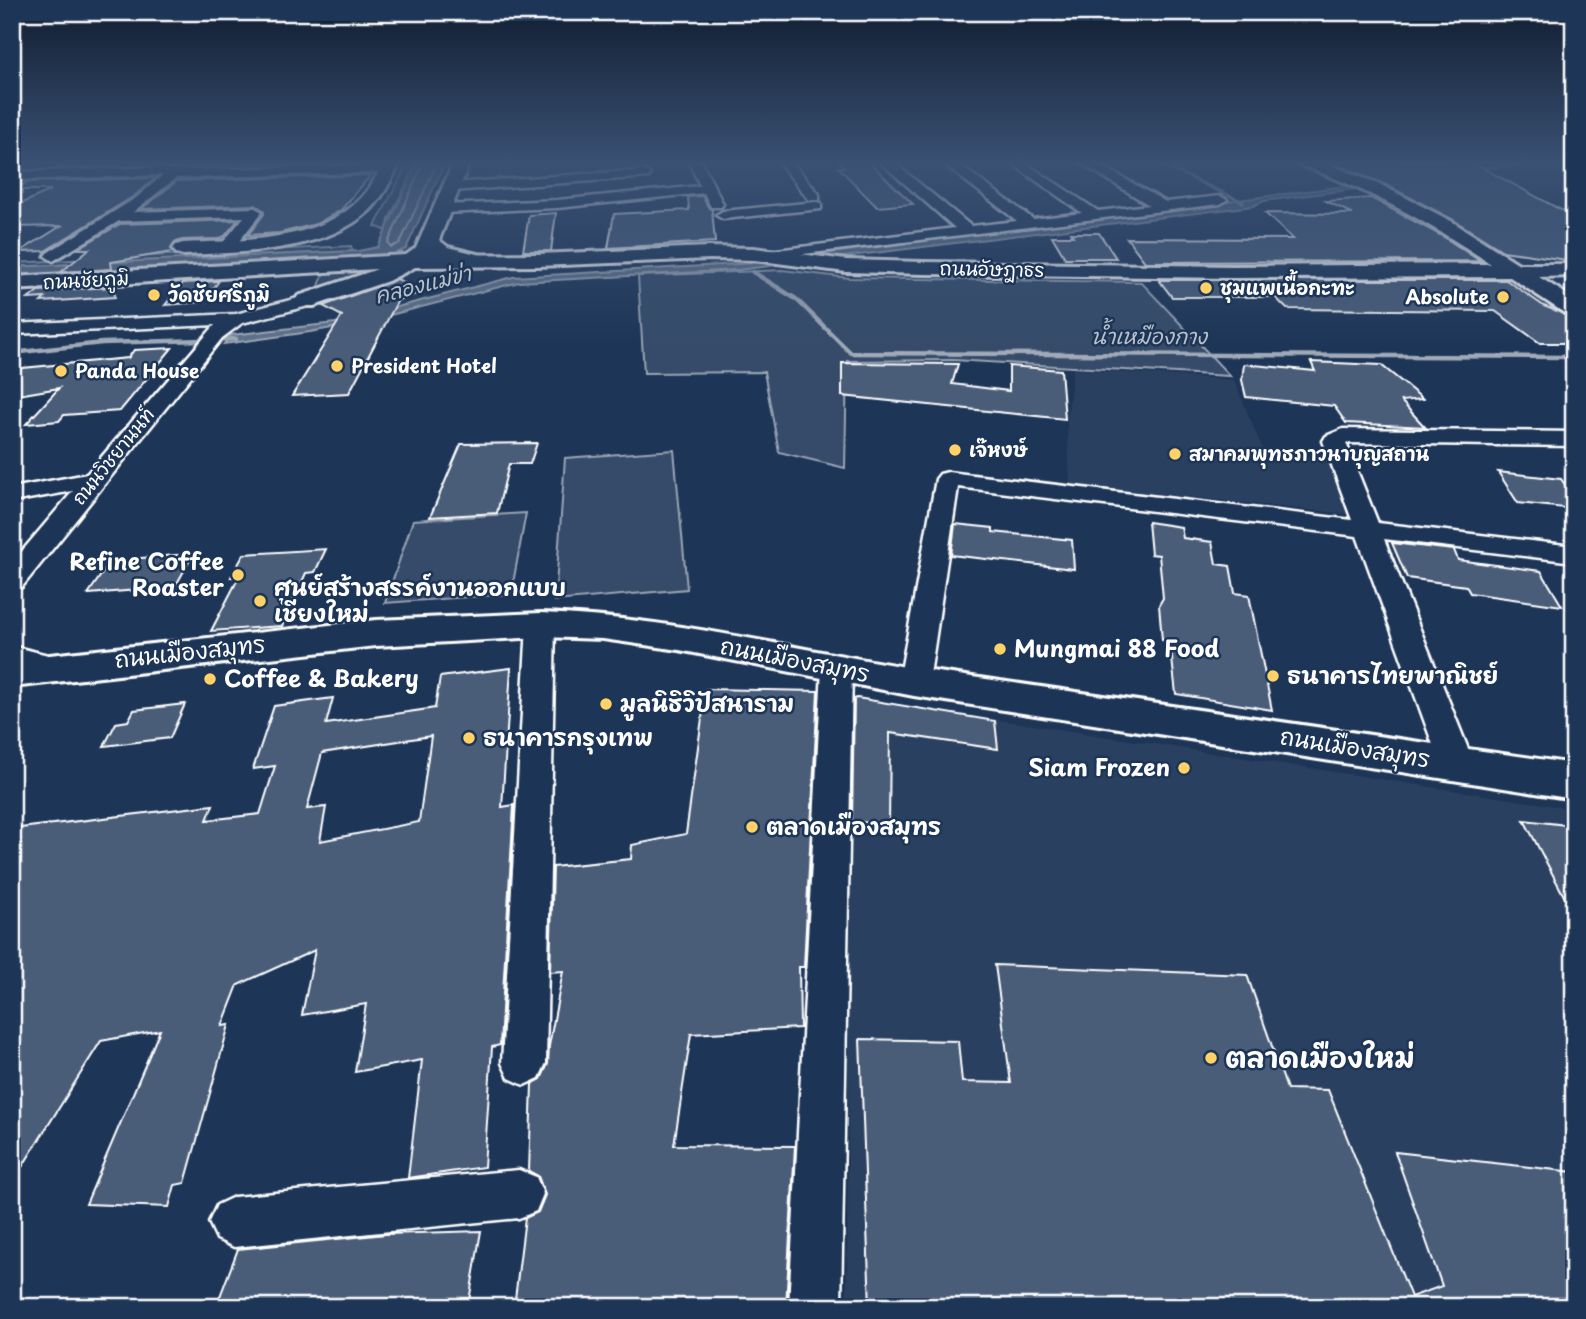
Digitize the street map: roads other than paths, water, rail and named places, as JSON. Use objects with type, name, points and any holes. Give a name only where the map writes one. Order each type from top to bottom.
[{"type":"street","points":[[46,256],[105,223]]},
{"type":"street","points":[[228,246],[247,223]]},
{"type":"street","points":[[165,250],[268,242],[337,223]]},
{"type":"street","points":[[411,261],[425,251],[436,223]]},
{"type":"street","points":[[956,223],[967,232]]},
{"type":"street","points":[[776,257],[1034,223]]},
{"type":"street","points":[[1440,223],[1574,308]]},
{"type":"street","points":[[428,240],[440,252],[474,259]]},
{"type":"street","points":[[374,270],[408,255],[428,240]]},
{"type":"street","points":[[1468,241],[1529,261],[1574,271]]},
{"type":"street","name":"ถนนอัษฎาธร","points":[[411,261],[537,260],[710,253],[776,257],[846,266],[1232,272],[1574,271]]},
{"type":"street","points":[[46,256],[91,254]]},
{"type":"street","points":[[374,270],[474,259]]},
{"type":"street","name":"ถนนวิชยานนท์","points":[[12,581],[215,334],[236,319],[306,301],[374,270],[411,261]]},
{"type":"street","points":[[306,269],[317,275],[306,301]]},
{"type":"street","name":"ถนนชัยภูมิ","points":[[12,284],[306,269],[374,270]]},
{"type":"street","points":[[1574,271],[1558,286],[1559,291],[1574,308]]},
{"type":"street","points":[[12,329],[236,319]]},
{"type":"street","points":[[1457,764],[1335,441],[1343,436],[1574,439]]},
{"type":"street","points":[[915,682],[948,479],[1574,554]]},
{"type":"street","points":[[12,495],[93,480]]},
{"type":"street","points":[[524,1063],[541,625]]},
{"type":"street","name":"ถนนเมืองสมุทร","points":[[12,673],[53,666],[376,633],[541,625],[603,627],[679,637],[915,682],[1574,782]]},
{"type":"street","points":[[12,656],[53,666]]},
{"type":"street","points":[[815,1307],[837,668]]},
{"type":"street","points":[[234,1222],[519,1194]]},
{"type":"water","points":[[389,223],[418,223],[406,249],[390,256],[12,278],[12,267],[358,251],[378,247]]},
{"type":"water","points":[[1065,223],[1120,223],[738,270],[519,282],[359,323],[224,344],[231,335],[335,323],[513,277],[755,263]]},
{"type":"waterway","name":"น้ำเหมืองกาง","points":[[753,272],[796,299],[851,353],[1574,357]]},
{"type":"waterway","name":"คลองแม่ข่า","points":[[12,353],[102,343],[236,339]]},
{"type":"place","name":"ชุมแพเนื้อกะทะ","points":[[1206,288]]},
{"type":"place","name":"วัดชัยศรีภูมิ","points":[[154,295]]},
{"type":"place","name":"Absolute","points":[[1503,297]]},
{"type":"place","name":"President Hotel","points":[[337,366]]},
{"type":"place","name":"Panda House","points":[[61,371]]},
{"type":"place","name":"เจ๊หงษ์","points":[[955,450]]},
{"type":"place","name":"สมาคมพุทธภาวนาบุญสถาน","points":[[1175,454]]},
{"type":"place","name":"Refine Coffee Roaster","points":[[238,575]]},
{"type":"place","name":"ศูนย์สร้างสรรค์งานออกแบบ เชียงใหม่","points":[[260,601]]},
{"type":"place","name":"Mungmai 88 Food","points":[[1000,649]]},
{"type":"place","name":"ธนาคารไทยพาณิชย์","points":[[1273,676]]},
{"type":"place","name":"Coffee & Bakery","points":[[210,679]]},
{"type":"place","name":"มูลนิธิวิปัสนาราม","points":[[606,704]]},
{"type":"place","name":"ธนาคารกรุงเทพ","points":[[469,738]]},
{"type":"place","name":"Siam Frozen","points":[[1184,768]]},
{"type":"place","name":"ตลาดเมืองสมุทร","points":[[752,827]]},
{"type":"place","name":"ตลาดเมืองใหม่","points":[[1211,1058]]}]
